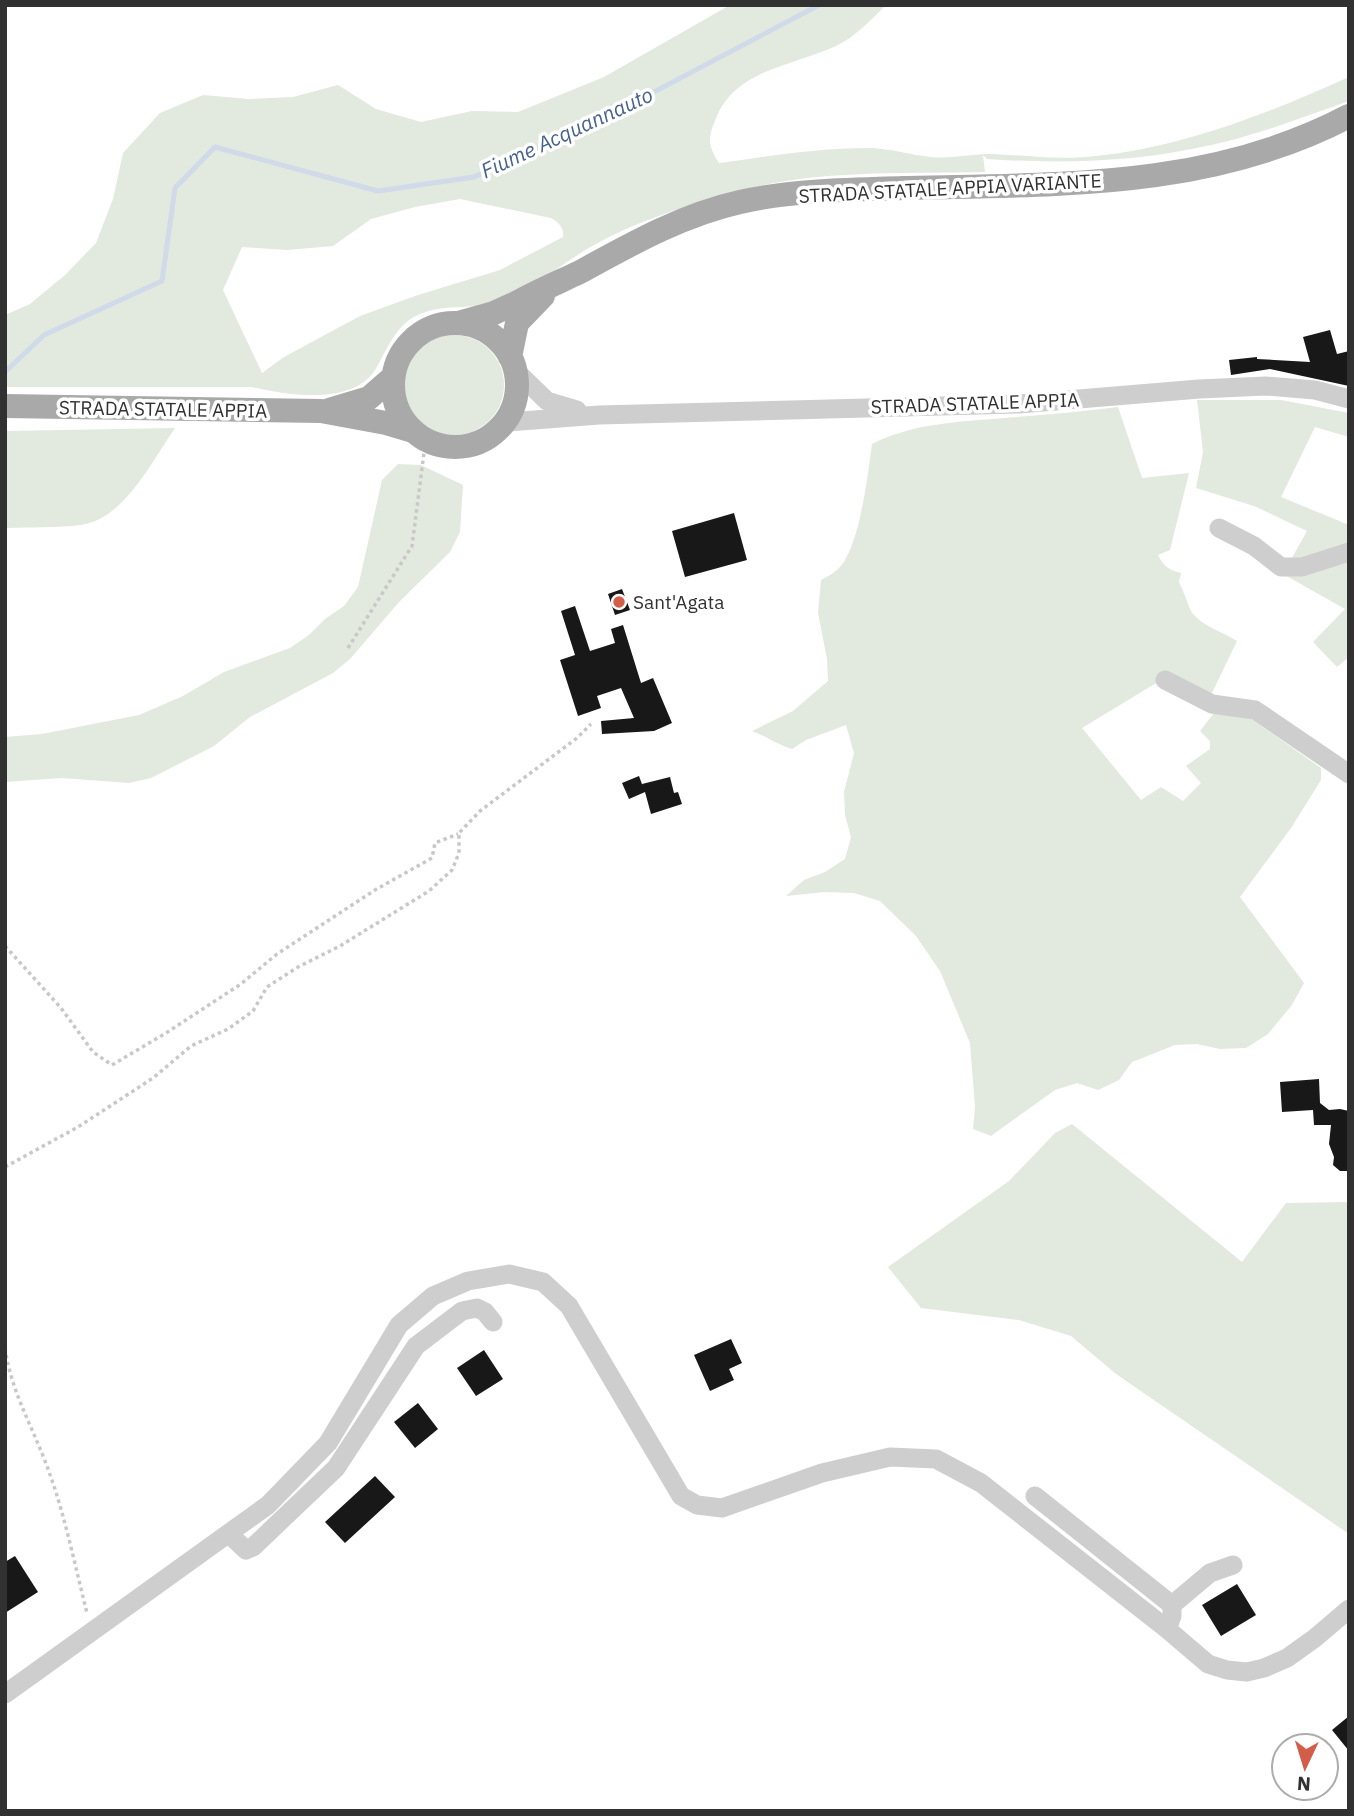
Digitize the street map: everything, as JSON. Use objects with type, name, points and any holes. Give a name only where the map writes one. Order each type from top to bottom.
[{"type":"main road","name":"STRADA STATALE APPIA VARIANTE","points":[[458,323],[494,313],[560,282],[664,226],[739,202],[842,191],[1086,183],[1162,176],[1273,150],[1349,116]]},
{"type":"main road","name":"STRADA STATALE APPIA VARIANTE","points":[[513,364],[512,339],[517,323],[560,282]]},
{"type":"main road","name":"STRADA STATALE APPIA","points":[[321,411],[369,398],[393,377],[398,359],[409,344],[431,328],[458,323],[480,328],[497,340],[513,364]]},
{"type":"main road","points":[[501,427],[515,400],[513,364]]},
{"type":"main road","points":[[393,377],[396,406],[403,420],[419,435]]},
{"type":"main road","name":"STRADA STATALE APPIA","points":[[5,406],[321,411],[386,423],[441,446],[457,447],[474,444],[501,427]]},
{"type":"street","name":"STRADA STATALE APPIA","points":[[513,364],[547,401],[599,415]]},
{"type":"street","name":"STRADA STATALE APPIA","points":[[501,427],[508,422],[599,415],[1019,404],[1266,386],[1315,390],[1349,399]]},
{"type":"street","points":[[1220,528],[1254,546],[1281,567],[1302,567],[1349,552]]},
{"type":"street","points":[[1165,680],[1212,704],[1255,710],[1349,774]]},
{"type":"street","points":[[5,1694],[268,1505],[328,1444],[399,1325],[433,1296],[468,1281],[509,1274],[542,1282],[569,1306],[681,1496],[697,1505],[722,1508],[822,1473],[890,1457],[936,1459],[981,1483],[1208,1664],[1247,1672],[1264,1668],[1287,1658],[1349,1609]]},
{"type":"street","points":[[229,1535],[246,1550],[253,1547],[336,1468],[416,1346],[463,1311],[477,1308],[485,1312],[493,1322]]},
{"type":"street","points":[[1035,1496],[1172,1605]]},
{"type":"street","points":[[1167,1629],[1172,1616],[1172,1605],[1210,1573],[1233,1565]]},
{"type":"path","points":[[348,648],[412,546],[419,435]]},
{"type":"path","points":[[5,946],[61,1009],[93,1052],[113,1065],[241,984],[277,954],[375,890],[432,858],[435,843],[459,833],[480,811],[577,738],[591,724]]},
{"type":"path","points":[[5,1167],[78,1126],[153,1078],[191,1046],[228,1029],[253,1012],[267,987],[429,891],[452,870],[459,853],[459,833]]},
{"type":"path","points":[[5,1348],[15,1393],[62,1510],[91,1632]]},
{"type":"shaded area","points":[[730,5],[886,5],[862,28],[836,46],[767,71],[737,89],[725,102],[711,131],[712,151],[719,163],[849,148],[884,149],[938,157],[984,154],[1085,157],[1152,147],[1220,128],[1349,77],[1349,101],[1246,136],[1183,151],[1100,160],[987,159],[983,155],[985,172],[825,176],[762,185],[715,198],[610,236],[536,282],[496,301],[477,306],[434,310],[411,318],[398,331],[375,370],[365,381],[351,389],[335,393],[300,395],[252,387],[5,387],[5,315],[30,304],[65,275],[96,243],[113,199],[123,153],[160,113],[203,95],[248,99],[293,97],[338,85],[376,109],[421,122],[472,111],[518,112],[604,77]],"holes":[[[460,199],[551,218],[560,226],[563,237],[500,270],[360,316],[284,357],[262,373],[223,290],[242,247],[287,250],[333,246],[371,219],[415,207]]]},
{"type":"shaded area","points":[[454,335],[482,343],[496,357],[504,385],[496,413],[482,427],[454,435],[426,427],[412,413],[404,385],[412,357],[426,343]]},
{"type":"shaded area","points":[[1197,400],[1281,400],[1349,413],[1349,437],[1315,427],[1281,497],[1349,525],[1349,545],[1289,563],[1307,531],[1254,506],[1196,488],[1203,452]]},
{"type":"shaded area","points":[[1118,407],[1142,478],[1189,473],[1170,550],[1158,555],[1167,567],[1181,573],[1179,582],[1193,614],[1208,626],[1237,641],[1210,697],[1171,674],[1082,728],[1141,800],[1161,787],[1183,801],[1201,783],[1186,766],[1210,749],[1210,741],[1200,731],[1214,713],[1250,718],[1321,768],[1321,780],[1291,828],[1240,897],[1304,983],[1292,1005],[1268,1034],[1246,1048],[1175,1045],[1132,1062],[1119,1080],[1098,1090],[1077,1083],[1055,1090],[991,1136],[973,1129],[975,1107],[970,1043],[940,971],[916,936],[880,901],[854,893],[825,892],[786,896],[804,880],[825,872],[845,859],[851,837],[845,815],[844,792],[854,753],[846,725],[806,740],[792,749],[752,731],[793,711],[828,681],[827,659],[818,613],[821,580],[841,565],[851,547],[863,502],[872,444],[904,432],[936,425]]},
{"type":"shaded area","points":[[175,428],[136,487],[111,512],[81,525],[5,528],[5,431]]},
{"type":"shaded area","points":[[398,464],[421,465],[463,485],[460,532],[450,552],[400,601],[350,659],[333,673],[250,717],[214,746],[151,778],[129,783],[62,778],[5,782],[5,737],[42,734],[139,715],[183,696],[224,672],[290,648],[309,635],[325,619],[344,606],[358,587],[382,480]]},
{"type":"shaded area","points":[[1349,558],[1349,657],[1337,667],[1313,642],[1345,609],[1283,574]]},
{"type":"shaded area","points":[[1072,1124],[1242,1262],[1286,1203],[1349,1202],[1349,1534],[1116,1374],[1071,1336],[1019,1320],[921,1308],[888,1267],[1009,1181],[1055,1133]]},
{"type":"building","points":[[1330,330],[1337,354],[1349,351],[1349,386],[1270,369],[1231,375],[1229,360],[1257,357],[1310,362],[1303,337]]},
{"type":"building","points":[[734,513],[747,560],[685,577],[672,531]]},
{"type":"building","name":"Sant'Agata","points":[[622,589],[630,610],[615,615],[608,594]]},
{"type":"building","points":[[575,606],[590,651],[615,643],[611,629],[623,625],[641,683],[653,678],[672,723],[654,731],[602,734],[601,721],[634,718],[621,688],[597,696],[601,708],[578,716],[560,660],[575,655],[561,611]]},
{"type":"building","points":[[639,776],[643,787],[642,784],[670,777],[674,793],[678,792],[682,804],[651,814],[645,792],[629,799],[622,783]]},
{"type":"building","points":[[1319,1079],[1320,1103],[1329,1110],[1349,1111],[1349,1171],[1340,1171],[1333,1165],[1334,1157],[1329,1144],[1331,1125],[1314,1125],[1313,1110],[1282,1112],[1280,1082]]},
{"type":"building","points":[[731,1339],[742,1363],[729,1369],[734,1380],[710,1391],[694,1355]]},
{"type":"building","points":[[484,1350],[503,1379],[476,1396],[457,1368]]},
{"type":"building","points":[[418,1403],[438,1429],[415,1448],[394,1422]]},
{"type":"building","points":[[375,1476],[395,1497],[345,1543],[325,1522]]},
{"type":"building","points":[[15,1556],[38,1592],[5,1613],[5,1562]]},
{"type":"building","points":[[1237,1584],[1256,1615],[1221,1636],[1202,1605]]},
{"type":"building","points":[[1349,1716],[1349,1751],[1340,1740],[1340,1732],[1332,1730]]},
{"type":"waterway","name":"Fiume Acquannauto","points":[[5,372],[44,335],[162,281],[175,188],[215,147],[378,191],[474,177],[595,123],[819,5]]},
{"type":"place","name":"Sant'Agata","points":[[619,602]]}]
